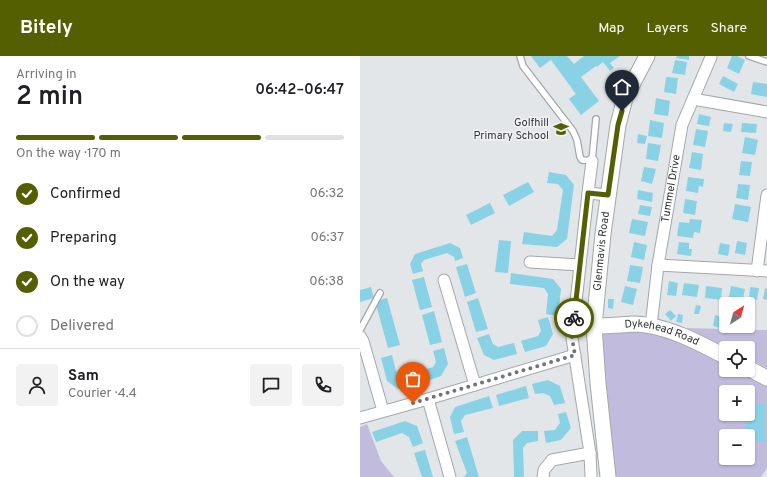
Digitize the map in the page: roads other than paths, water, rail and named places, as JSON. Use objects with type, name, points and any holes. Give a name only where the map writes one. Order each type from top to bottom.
[{"type":"main road","name":"Glenmavis Road","points":[[608,477],[598,384],[594,326],[608,195],[618,125],[625,98],[647,56]]},
{"type":"main road","name":"Dykehead Road","points":[[594,326],[635,324],[651,326],[681,335],[719,354]]},
{"type":"main road","points":[[755,372],[767,378]]},
{"type":"street","name":"Tummel Drive","points":[[651,326],[658,265],[682,125],[711,56]]},
{"type":"street","points":[[693,99],[767,112]]},
{"type":"street","points":[[591,477],[590,453],[572,338],[592,161]]},
{"type":"street","points":[[588,193],[608,195]]},
{"type":"street","points":[[658,265],[762,271],[767,196]]},
{"type":"street","points":[[530,262],[580,264]]},
{"type":"street","points":[[444,280],[475,384]]},
{"type":"street","points":[[360,336],[363,341],[382,411]]},
{"type":"street","points":[[360,418],[575,355]]},
{"type":"street","points":[[428,399],[450,477]]},
{"type":"street","points":[[543,477],[544,470],[552,460],[590,453]]},
{"type":"lane","points":[[520,56],[523,66],[573,131],[582,160],[592,161],[596,119]]},
{"type":"lane","points":[[749,56],[767,62]]},
{"type":"lane","points":[[360,330],[380,293]]},
{"type":"place","name":"Golfhill Primary School","points":[[561,129]]}]
